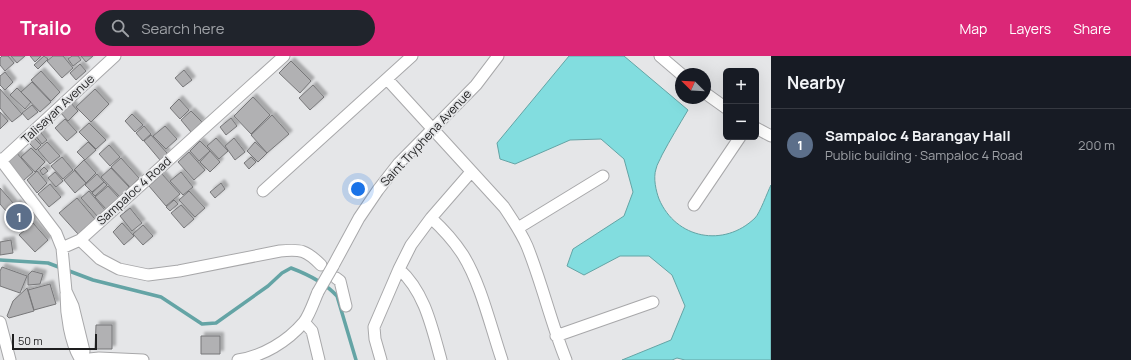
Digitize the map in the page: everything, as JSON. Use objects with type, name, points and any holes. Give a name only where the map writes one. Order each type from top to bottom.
[{"type":"street","name":"Talisayan Avenue","points":[[0,160],[115,56]]},
{"type":"street","name":"Sampaloc 4 Road","points":[[62,251],[80,240],[284,56]]},
{"type":"street","points":[[263,191],[412,56]]},
{"type":"street","name":"Saint Tryphena Avenue","points":[[238,360],[267,352],[284,340],[304,322],[318,292],[359,218],[378,190],[399,163],[476,85],[498,56]]},
{"type":"street","points":[[660,56],[675,69]]},
{"type":"street","points":[[387,79],[504,207],[518,228],[527,246],[556,336],[566,360]]},
{"type":"street","points":[[711,97],[723,106]]},
{"type":"street","points":[[759,130],[771,136]]},
{"type":"street","points":[[694,205],[738,140]]},
{"type":"street","points":[[0,160],[56,233],[62,251],[66,287],[73,306],[84,351],[80,360],[99,358],[143,360]]},
{"type":"street","points":[[381,360],[374,339],[374,327],[398,269],[411,245],[431,218],[471,172]]},
{"type":"street","points":[[518,228],[603,176]]},
{"type":"street","points":[[431,218],[448,235],[463,256],[475,279],[502,360]]},
{"type":"street","points":[[80,240],[100,259],[119,269],[148,275],[179,271],[280,251],[294,250],[308,253],[321,265]]},
{"type":"street","points":[[398,269],[409,278],[426,308],[441,360]]},
{"type":"street","points":[[336,278],[340,281],[346,306]]},
{"type":"street","points":[[556,336],[653,302]]},
{"type":"street","points":[[0,322],[10,360]]},
{"type":"street","points":[[304,322],[312,331],[319,360]]},
{"type":"water","points":[[569,56],[624,56],[675,99],[675,104],[681,104],[688,110],[662,155],[655,173],[655,184],[659,199],[667,213],[677,223],[702,235],[715,236],[729,233],[743,227],[755,218],[771,185],[771,360],[685,360],[677,358],[672,360],[622,360],[671,340],[685,306],[672,275],[649,256],[620,256],[584,275],[567,266],[573,249],[624,216],[633,192],[624,159],[601,139],[570,140],[515,164],[500,159],[497,143]]},
{"type":"building","points":[[2,56],[8,56],[14,63],[5,71],[0,65],[0,58]]},
{"type":"building","points":[[11,56],[25,56],[17,63]]},
{"type":"building","points":[[30,56],[41,56],[35,62]]},
{"type":"building","points":[[44,56],[48,59],[38,69],[34,65]]},
{"type":"building","points":[[53,56],[63,56],[73,68],[62,78],[47,61]]},
{"type":"building","points":[[72,56],[78,56],[81,60],[73,66],[68,59]]},
{"type":"building","points":[[81,56],[93,56],[86,62]]},
{"type":"building","points":[[291,61],[311,81],[300,93],[279,73]]},
{"type":"building","points":[[80,64],[86,71],[76,80],[70,73]]},
{"type":"building","points":[[184,70],[192,80],[183,87],[175,78]]},
{"type":"building","points":[[41,71],[60,92],[51,101],[31,80]]},
{"type":"building","points":[[5,72],[13,82],[5,90],[0,85],[0,76]]},
{"type":"building","points":[[32,82],[51,102],[40,112],[21,92]]},
{"type":"building","points":[[313,85],[324,97],[310,110],[299,98]]},
{"type":"building","points":[[17,88],[31,102],[25,109],[10,95]]},
{"type":"building","points":[[0,89],[22,114],[12,122],[0,108]]},
{"type":"building","points":[[95,89],[109,104],[91,122],[76,107]]},
{"type":"building","points":[[253,97],[270,115],[251,134],[234,116]]},
{"type":"building","points":[[179,99],[189,110],[180,119],[170,108]]},
{"type":"building","points":[[70,102],[78,111],[68,121],[60,112]]},
{"type":"building","points":[[32,105],[38,112],[28,120],[22,113]]},
{"type":"building","points":[[191,111],[202,122],[191,132],[181,120]]},
{"type":"building","points":[[0,112],[8,121],[0,129]]},
{"type":"building","points":[[132,114],[143,125],[135,132],[125,121]]},
{"type":"building","points":[[272,115],[289,134],[267,153],[251,135]]},
{"type":"building","points":[[231,118],[237,126],[226,135],[220,127]]},
{"type":"building","points":[[65,119],[77,132],[67,141],[55,128]]},
{"type":"building","points":[[89,123],[106,140],[96,149],[79,132]]},
{"type":"building","points":[[144,126],[151,134],[143,141],[136,133]]},
{"type":"building","points":[[165,126],[177,139],[166,149],[153,136]]},
{"type":"building","points":[[40,132],[47,140],[42,144],[35,135]]},
{"type":"building","points":[[151,135],[167,153],[160,160],[144,141]]},
{"type":"building","points":[[32,136],[41,145],[36,150],[27,141]]},
{"type":"building","points":[[216,138],[228,151],[219,159],[207,146]]},
{"type":"building","points":[[234,138],[245,152],[235,160],[225,146]]},
{"type":"building","points":[[200,141],[210,151],[199,161],[190,151]]},
{"type":"building","points":[[47,142],[60,156],[50,164],[38,150]]},
{"type":"building","points":[[88,142],[96,150],[85,160],[77,152]]},
{"type":"building","points":[[255,142],[267,153],[258,162],[247,151]]},
{"type":"building","points":[[109,145],[120,157],[110,166],[99,154]]},
{"type":"building","points":[[31,148],[45,162],[35,172],[21,157]]},
{"type":"building","points":[[210,151],[220,162],[210,172],[200,162]]},
{"type":"building","points":[[16,152],[33,172],[23,181],[6,161]]},
{"type":"building","points":[[189,152],[205,170],[194,180],[178,162]]},
{"type":"building","points":[[62,157],[73,170],[63,179],[51,166]]},
{"type":"building","points":[[251,157],[256,162],[249,169],[244,163]]},
{"type":"building","points":[[121,158],[139,178],[130,187],[111,167]]},
{"type":"building","points":[[84,160],[96,173],[86,183],[74,170]]},
{"type":"building","points":[[44,167],[48,171],[43,175],[40,171]]},
{"type":"building","points":[[111,168],[129,187],[120,197],[101,177]]},
{"type":"building","points":[[75,170],[86,183],[75,193],[64,180]]},
{"type":"building","points":[[37,171],[47,183],[37,193],[27,180]]},
{"type":"building","points":[[55,172],[63,181],[56,187],[48,178]]},
{"type":"building","points":[[181,172],[193,187],[183,195],[170,181]]},
{"type":"building","points":[[97,174],[104,182],[92,192],[85,185]]},
{"type":"building","points":[[162,174],[180,194],[166,206],[149,186]]},
{"type":"building","points":[[104,182],[107,185],[95,196],[92,193]]},
{"type":"building","points":[[221,183],[225,189],[215,198],[210,192]]},
{"type":"building","points":[[50,184],[61,197],[49,207],[38,194]]},
{"type":"building","points":[[108,186],[119,198],[106,209],[95,197]]},
{"type":"building","points":[[0,188],[14,204],[6,211],[0,204]]},
{"type":"building","points":[[89,191],[105,210],[98,217],[81,198]]},
{"type":"building","points":[[189,191],[205,208],[195,217],[179,200]]},
{"type":"building","points":[[77,198],[95,219],[78,234],[59,213]]},
{"type":"building","points":[[174,200],[178,204],[170,211],[166,207]]},
{"type":"building","points":[[17,203],[33,221],[22,231],[6,213]]},
{"type":"building","points":[[181,205],[194,219],[184,228],[171,213]]},
{"type":"building","points":[[130,208],[142,223],[132,231],[120,216]]},
{"type":"building","points":[[33,223],[48,240],[35,252],[19,235]]},
{"type":"building","points":[[122,223],[134,236],[124,245],[113,232]]},
{"type":"building","points":[[143,225],[153,236],[143,245],[133,234]]},
{"type":"building","points":[[11,240],[13,253],[0,255],[0,242]]},
{"type":"building","points":[[2,267],[27,276],[20,293],[0,286],[0,271]]},
{"type":"building","points":[[32,271],[43,274],[40,284],[28,285],[28,275]]},
{"type":"building","points":[[50,284],[56,304],[34,310],[28,290]]},
{"type":"building","points":[[27,288],[34,311],[9,318],[7,316],[13,301]]},
{"type":"building","points":[[96,325],[112,325],[112,349],[95,349]]},
{"type":"building","points":[[201,336],[220,336],[220,354],[201,354]]},
{"type":"waterway","points":[[0,260],[48,263],[93,280],[161,297],[202,324],[216,323],[268,286],[282,273],[291,268],[316,279],[337,296],[356,360]]},
{"type":"place","name":"Sampaloc 4 Barangay Hall","points":[[19,217]]}]
